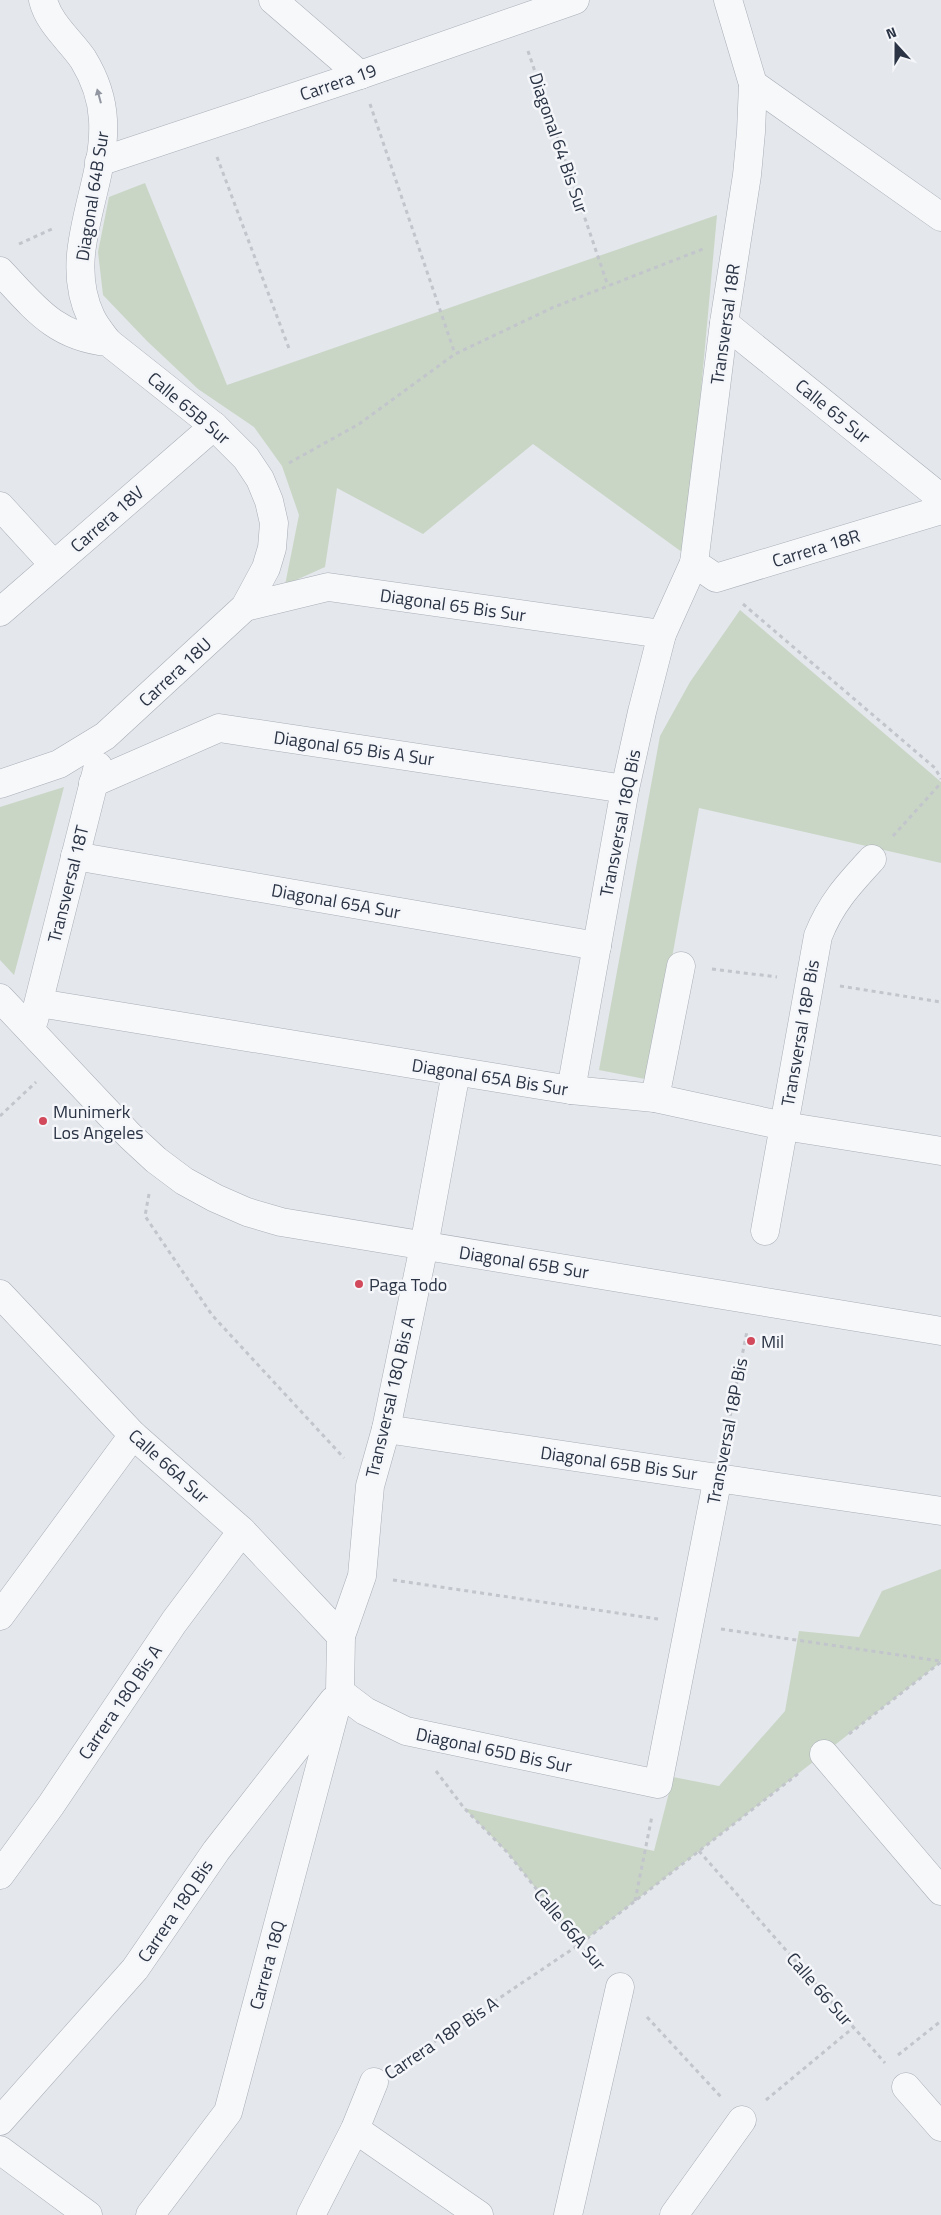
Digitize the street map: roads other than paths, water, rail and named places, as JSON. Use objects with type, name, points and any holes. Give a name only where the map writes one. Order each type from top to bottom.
[{"type":"street","name":"Diagonal 64B Sur","points":[[43,0],[55,25],[83,59],[93,78],[103,119],[103,141],[89,212],[80,246],[80,279],[91,318],[108,342]]},
{"type":"street","points":[[273,0],[360,75]]},
{"type":"street","name":"Carrera 19","points":[[99,162],[360,75],[515,10],[575,0]]},
{"type":"street","name":"Transversal 18R","points":[[705,570],[724,323],[748,176],[753,84],[728,0]]},
{"type":"street","points":[[753,84],[941,217]]},
{"type":"street","name":"Calle 65B Sur","points":[[0,271],[46,319],[87,340],[108,342],[214,426],[231,441],[260,479],[269,501],[274,523],[272,548],[266,568],[245,607]]},
{"type":"street","name":"Calle 65 Sur","points":[[724,323],[941,498]]},
{"type":"street","name":"Carrera 18V","points":[[0,612],[214,426]]},
{"type":"street","points":[[0,506],[54,565]]},
{"type":"street","name":"Carrera 18R","points":[[705,570],[941,510]]},
{"type":"street","name":"Transversal 18Q Bis","points":[[570,1090],[625,789],[662,634],[705,570]]},
{"type":"street","name":"Diagonal 65 Bis Sur","points":[[245,607],[328,587],[662,634]]},
{"type":"street","name":"Carrera 18U","points":[[105,736],[245,607]]},
{"type":"street","name":"Diagonal 65 Bis A Sur","points":[[93,783],[219,728],[625,789]]},
{"type":"street","points":[[0,784],[59,764],[105,736]]},
{"type":"street","name":"Transversal 18T","points":[[31,1031],[105,736]]},
{"type":"street","name":"Diagonal 65A Sur","points":[[75,856],[597,946]]},
{"type":"street","name":"Transversal 18P Bis","points":[[765,1231],[818,936],[825,916],[838,896],[872,859]]},
{"type":"street","points":[[656,1098],[682,966]]},
{"type":"street","name":"Diagonal 65B Sur","points":[[0,998],[130,1136],[156,1160],[184,1181],[247,1212],[281,1222],[941,1331]]},
{"type":"street","name":"Diagonal 65A Bis Sur","points":[[38,1003],[570,1090],[656,1098],[784,1126],[941,1151]]},
{"type":"street","name":"Transversal 18Q Bis A","points":[[340,1692],[341,1636],[362,1576],[370,1486],[386,1430],[424,1246],[456,1072]]},
{"type":"street","name":"Calle 66A Sur","points":[[0,1294],[133,1435],[242,1531],[341,1636]]},
{"type":"street","name":"Diagonal 65B Bis Sur","points":[[386,1430],[941,1510]]},
{"type":"street","points":[[0,1616],[133,1435]]},
{"type":"street","name":"Transversal 18P Bis","points":[[658,1784],[718,1478]]},
{"type":"street","name":"Carrera 18Q Bis A","points":[[0,1875],[174,1622],[242,1531]]},
{"type":"street","name":"Diagonal 65D Bis Sur","points":[[340,1692],[365,1711],[406,1731],[658,1784]]},
{"type":"street","name":"Carrera 18Q Bis","points":[[0,2121],[135,1969],[216,1852],[340,1692]]},
{"type":"street","name":"Carrera 18Q","points":[[150,2215],[228,2112],[340,1692]]},
{"type":"street","points":[[824,1754],[941,1891]]},
{"type":"street","points":[[568,2215],[620,1987]]},
{"type":"street","name":"Carrera 18P Bis A","points":[[311,2215],[355,2129],[374,2082]]},
{"type":"street","points":[[906,2087],[941,2127]]},
{"type":"street","points":[[674,2215],[742,2120]]},
{"type":"street","points":[[355,2129],[479,2215]]},
{"type":"street","points":[[0,2150],[88,2215]]},
{"type":"place","name":"Munimerk Los Angeles","points":[[43,1121]]},
{"type":"place","name":"Paga Todo","points":[[359,1284]]},
{"type":"place","name":"Mil","points":[[751,1341]]}]
